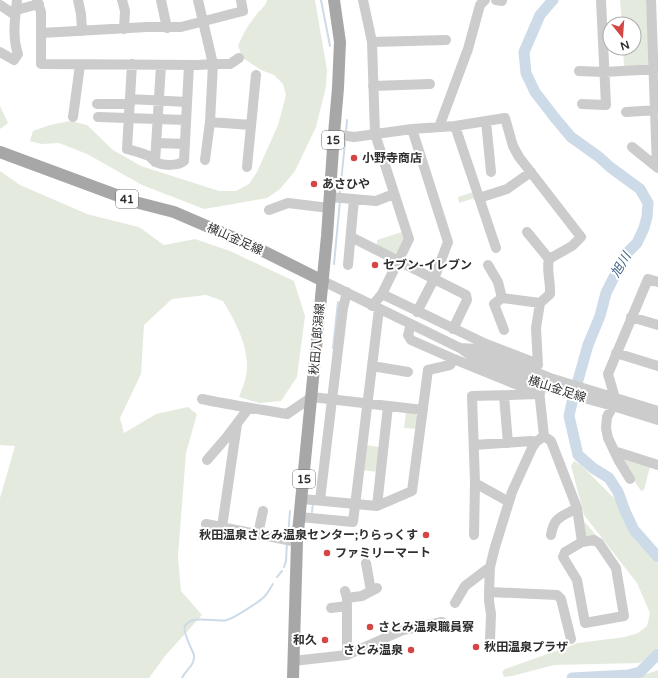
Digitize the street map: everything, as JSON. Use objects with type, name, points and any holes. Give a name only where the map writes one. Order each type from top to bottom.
[{"type":"main road","name":"秋田八郎潟線","points":[[293,678],[291,541],[300,517],[330,202],[340,42],[334,0]]},
{"type":"main road","name":"横山金足線","points":[[0,152],[135,202],[174,212],[253,246],[323,281]]},
{"type":"street","points":[[78,0],[82,31]]},
{"type":"street","points":[[122,0],[125,11],[124,29]]},
{"type":"street","points":[[161,0],[167,28]]},
{"type":"street","points":[[198,0],[213,64],[210,122],[205,160]]},
{"type":"street","points":[[41,33],[147,27],[182,28],[243,11],[240,0]]},
{"type":"street","points":[[300,517],[353,522],[372,366],[376,307],[409,239],[375,134],[372,42],[364,0]]},
{"type":"street","points":[[582,104],[606,105],[601,0]]},
{"type":"street","points":[[650,0],[655,29],[658,167]]},
{"type":"street","points":[[0,5],[16,8],[38,2],[41,12],[41,64],[230,64],[239,58]]},
{"type":"street","points":[[439,127],[468,49],[479,2]]},
{"type":"street","points":[[0,52],[14,60],[18,54],[15,44],[16,8]]},
{"type":"street","points":[[372,42],[446,40]]},
{"type":"street","points":[[132,64],[127,149],[149,156],[155,162],[160,164],[180,164],[184,161],[189,65]]},
{"type":"street","points":[[72,117],[80,65]]},
{"type":"street","points":[[155,162],[161,65]]},
{"type":"street","points":[[578,71],[604,72],[655,69]]},
{"type":"street","points":[[247,167],[256,74]]},
{"type":"street","points":[[373,86],[430,84]]},
{"type":"street","points":[[97,104],[158,101],[187,102]]},
{"type":"street","points":[[626,112],[657,110]]},
{"type":"street","points":[[98,117],[186,120]]},
{"type":"street","points":[[334,134],[354,137],[412,129],[455,126],[505,118],[513,146],[518,157],[581,237],[572,246],[549,259],[547,265],[551,287],[550,294],[540,303],[536,328],[538,365],[453,329],[382,294]]},
{"type":"street","points":[[486,121],[491,172]]},
{"type":"street","points":[[210,122],[251,125]]},
{"type":"street","points":[[455,126],[496,248]]},
{"type":"street","points":[[412,129],[448,242],[434,279],[417,312]]},
{"type":"street","points":[[156,143],[185,144]]},
{"type":"street","points":[[632,147],[658,167]]},
{"type":"street","points":[[479,198],[507,188],[531,172]]},
{"type":"street","points":[[269,210],[288,203],[330,202],[354,199],[376,201],[394,194]]},
{"type":"street","points":[[348,265],[354,199]]},
{"type":"street","points":[[527,232],[549,259]]},
{"type":"street","points":[[351,237],[466,295],[467,300],[453,329]]},
{"type":"street","points":[[488,265],[498,282],[502,298]]},
{"type":"street","points":[[630,479],[614,451],[606,428],[607,417],[614,402],[608,374],[648,279],[658,282]]},
{"type":"street","name":"横山金足線","points":[[323,281],[460,348],[473,358],[542,391],[601,403],[614,402],[658,411]]},
{"type":"street","points":[[320,500],[343,308],[347,292]]},
{"type":"street","points":[[504,330],[494,304],[502,298],[540,303]]},
{"type":"street","points":[[631,317],[658,325]]},
{"type":"street","points":[[411,324],[408,335],[411,340],[454,359],[542,391]]},
{"type":"street","name":"横山金足線","points":[[460,348],[478,349],[658,420]]},
{"type":"street","points":[[616,353],[658,366]]},
{"type":"street","points":[[302,499],[377,506],[412,491],[428,370],[450,365],[454,359]]},
{"type":"street","points":[[372,366],[408,372]]},
{"type":"street","points":[[474,535],[475,482],[472,396],[504,396],[542,391]]},
{"type":"street","points":[[490,641],[490,567],[512,492],[532,448],[540,439],[542,391]]},
{"type":"street","points":[[504,396],[508,443]]},
{"type":"street","points":[[202,399],[248,409],[257,408],[287,414],[312,397],[423,410]]},
{"type":"street","points":[[377,506],[388,406]]},
{"type":"street","points":[[207,460],[248,409]]},
{"type":"street","points":[[222,527],[237,424]]},
{"type":"street","points":[[474,446],[540,439],[550,441],[570,495],[577,508],[582,542]]},
{"type":"street","points":[[614,451],[658,465]]},
{"type":"street","points":[[475,482],[509,502]]},
{"type":"street","points":[[551,535],[555,521],[577,508]]},
{"type":"street","points":[[258,534],[263,511]]},
{"type":"street","points":[[206,524],[291,541]]},
{"type":"street","points":[[594,540],[599,543],[616,568],[624,616],[585,623],[577,580],[563,557],[565,552],[582,542],[594,540]]},
{"type":"street","points":[[331,608],[346,598],[362,596],[374,589],[366,563]]},
{"type":"street","points":[[455,603],[465,586],[490,567]]},
{"type":"street","points":[[489,592],[557,595],[561,599],[571,639]]},
{"type":"street","points":[[346,598],[347,655]]},
{"type":"street","points":[[293,661],[347,655],[403,630],[442,622]]},
{"type":"shaded area","points":[[267,0],[315,0],[327,70],[326,87],[316,127],[295,171],[280,189],[267,198],[204,209],[142,185],[87,154],[59,143],[41,144],[30,141],[33,131],[50,125],[70,121],[87,125],[113,150],[141,166],[219,191],[236,191],[249,184],[257,172],[278,125],[286,95],[283,84],[274,75],[261,70],[243,58],[238,46],[247,28],[265,5]]},
{"type":"shaded area","points":[[620,0],[646,0],[649,62],[647,66],[624,67],[623,56],[642,56],[642,16],[621,16]]},
{"type":"shaded area","points":[[0,106],[8,123],[0,129]]},
{"type":"shaded area","points":[[0,171],[20,185],[87,214],[139,227],[164,245],[195,239],[230,251],[294,281],[305,316],[297,377],[281,401],[259,403],[239,397],[246,376],[246,356],[241,337],[233,318],[223,301],[206,295],[172,299],[144,325],[141,374],[120,418],[124,433],[156,414],[188,407],[197,414],[186,453],[178,556],[181,591],[202,615],[165,656],[149,678],[0,678],[0,498],[15,446],[0,445]]},
{"type":"shaded area","points":[[473,192],[475,198],[459,203],[458,197]]},
{"type":"shaded area","points":[[402,232],[405,239],[398,253],[393,254],[377,246],[377,240]]},
{"type":"shaded area","points":[[406,411],[415,412],[418,418],[417,429],[404,428]]},
{"type":"shaded area","points":[[365,445],[380,447],[378,472],[362,470]]},
{"type":"shaded area","points":[[623,459],[650,467],[644,490],[641,491],[622,462]]},
{"type":"shaded area","points":[[574,461],[581,465],[620,505],[628,529],[658,564],[658,647],[650,657],[639,663],[554,665],[504,677],[502,672],[505,669],[578,643],[625,637],[638,633],[647,626],[650,613],[637,583],[584,515],[571,466]]},
{"type":"shaded area","points":[[581,518],[597,536],[587,538],[583,535]]},
{"type":"shaded area","points":[[658,670],[658,678],[635,678]]},
{"type":"waterway","points":[[321,0],[330,46]]},
{"type":"waterway","name":"旭川","points":[[553,0],[540,15],[524,52],[526,73],[535,92],[571,137],[640,189],[648,203],[647,217],[644,228],[637,243],[625,255],[606,293],[600,316],[588,345],[569,416],[578,455],[593,468],[609,478],[618,492],[634,530],[658,557]]},
{"type":"waterway","points":[[346,132],[347,120]]},
{"type":"waterway","points":[[340,193],[345,142]]},
{"type":"waterway","points":[[334,264],[340,201]]},
{"type":"waterway","points":[[333,348],[338,302]]},
{"type":"waterway","points":[[312,512],[313,503]]},
{"type":"waterway","points":[[288,536],[290,511]]},
{"type":"waterway","points":[[284,567],[286,561],[287,542]]},
{"type":"waterway","points":[[277,577],[282,571]]},
{"type":"waterway","points":[[182,678],[192,665],[194,659],[194,655],[184,629],[188,622],[193,620],[222,621],[230,619],[264,597],[273,584]]},
{"type":"waterway","name":"旭川","points":[[572,678],[628,675],[640,672],[658,654]]},
{"type":"place","name":"小野寺商店","points":[[354,158]]},
{"type":"place","name":"あさひや","points":[[314,184]]},
{"type":"place","name":"セブン-イレブン","points":[[375,265]]},
{"type":"place","name":"秋田温泉さとみ温泉センター;りらっくす","points":[[426,535]]},
{"type":"place","name":"ファミリーマート","points":[[327,553]]},
{"type":"place","name":"さとみ温泉職員寮","points":[[370,627]]},
{"type":"place","name":"和久","points":[[325,640]]},
{"type":"place","name":"秋田温泉プラザ","points":[[476,647]]},
{"type":"place","name":"さとみ温泉","points":[[411,650]]}]
